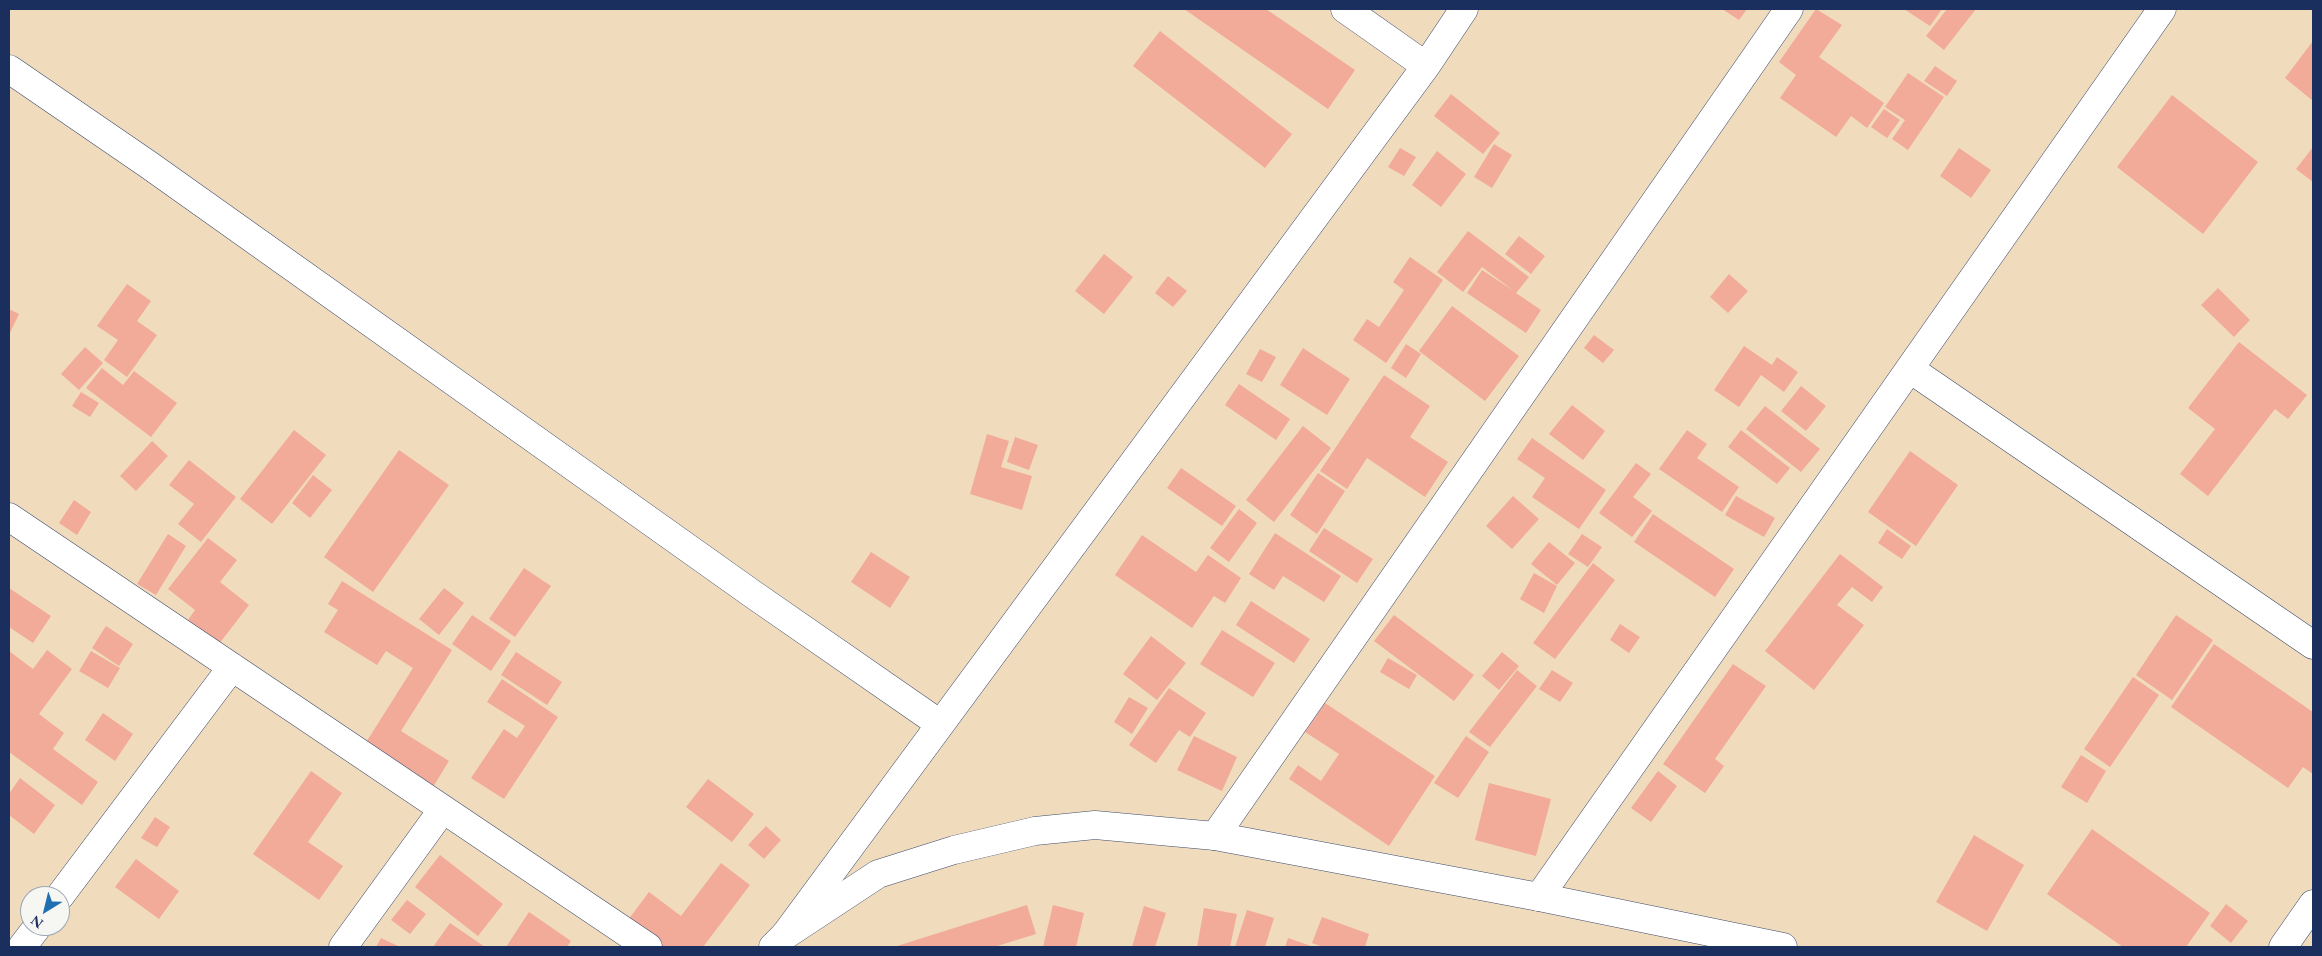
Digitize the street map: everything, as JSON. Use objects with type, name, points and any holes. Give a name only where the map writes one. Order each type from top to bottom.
[{"type":"street","points":[[1346,9],[1426,66]]},
{"type":"street","points":[[778,942],[1426,66],[1464,9]]},
{"type":"street","points":[[1215,836],[1789,9]]},
{"type":"street","points":[[1539,897],[2162,9]]},
{"type":"street","points":[[9,69],[149,165],[746,589],[940,724]]},
{"type":"street","points":[[1910,369],[2313,645]]},
{"type":"street","points":[[12,525],[232,667],[648,947]]},
{"type":"street","points":[[68,886],[232,667]]},
{"type":"street","points":[[343,947],[443,809]]},
{"type":"street","points":[[778,942],[878,874],[954,850],[1035,831],[1094,825],[1215,836],[1539,897],[1784,947]]},
{"type":"street","points":[[2283,947],[2313,904]]},
{"type":"street","points":[[22,947],[30,936]]},
{"type":"building","points":[[1184,9],[1266,9],[1355,70],[1328,109]]},
{"type":"building","points":[[1722,9],[1747,9],[1739,20]]},
{"type":"building","points":[[1816,9],[1842,25],[1819,57],[1884,103],[1867,128],[1851,116],[1836,137],[1780,98],[1796,75],[1779,62]]},
{"type":"building","points":[[1904,9],[1942,9],[1930,26]]},
{"type":"building","points":[[1947,9],[1976,9],[1944,50],[1926,36]]},
{"type":"building","points":[[1160,31],[1292,134],[1265,168],[1133,66]]},
{"type":"building","points":[[2313,41],[2313,101],[2285,78]]},
{"type":"building","points":[[1935,66],[1957,81],[1947,96],[1924,81]]},
{"type":"building","points":[[1908,73],[1944,97],[1908,150],[1892,139],[1905,120],[1885,107]]},
{"type":"building","points":[[1451,94],[1500,133],[1483,154],[1434,116]]},
{"type":"building","points":[[2172,95],[2258,162],[2203,234],[2117,167]]},
{"type":"building","points":[[1884,109],[1900,120],[1887,138],[1871,127]]},
{"type":"building","points":[[1494,144],[1512,155],[1492,188],[1474,177]]},
{"type":"building","points":[[2313,147],[2313,182],[2296,169]]},
{"type":"building","points":[[1400,148],[1416,157],[1404,176],[1388,167]]},
{"type":"building","points":[[1959,148],[1991,170],[1971,198],[1940,176]]},
{"type":"building","points":[[1437,151],[1466,174],[1441,207],[1412,185]]},
{"type":"building","points":[[1468,231],[1529,277],[1516,293],[1541,310],[1526,333],[1467,293],[1482,270],[1514,291],[1482,267],[1463,292],[1437,272]]},
{"type":"building","points":[[1519,236],[1545,256],[1531,274],[1505,254]]},
{"type":"building","points":[[1104,254],[1133,277],[1104,314],[1075,291]]},
{"type":"building","points":[[1410,257],[1443,280],[1386,363],[1353,340],[1367,319],[1379,327],[1404,290],[1393,282]]},
{"type":"building","points":[[1729,274],[1748,291],[1728,313],[1710,297]]},
{"type":"building","points":[[1168,276],[1187,291],[1173,307],[1155,293]]},
{"type":"building","points":[[127,284],[151,301],[137,321],[157,335],[127,377],[104,360],[118,340],[97,326]]},
{"type":"building","points":[[2218,288],[2250,320],[2234,337],[2201,305]]},
{"type":"building","points":[[1452,306],[1519,356],[1485,401],[1419,351]]},
{"type":"building","points":[[9,309],[19,314],[9,335]]},
{"type":"building","points":[[1594,335],[1614,350],[1603,363],[1584,348]]},
{"type":"building","points":[[2239,342],[2307,395],[2288,419],[2275,409],[2208,496],[2180,474],[2215,429],[2188,408]]},
{"type":"building","points":[[1406,344],[1421,354],[1406,378],[1391,368]]},
{"type":"building","points":[[1744,346],[1772,365],[1777,357],[1798,372],[1784,392],[1761,375],[1739,407],[1714,390]]},
{"type":"building","points":[[85,347],[103,363],[79,390],[61,374]]},
{"type":"building","points":[[1303,348],[1350,379],[1327,415],[1280,385]]},
{"type":"building","points":[[1260,349],[1276,357],[1262,382],[1246,374]]},
{"type":"building","points":[[102,368],[123,385],[134,371],[177,403],[151,437],[86,388]]},
{"type":"building","points":[[1384,375],[1430,406],[1410,437],[1448,462],[1425,497],[1367,458],[1347,489],[1320,471]]},
{"type":"building","points":[[1239,384],[1290,419],[1276,440],[1225,405]]},
{"type":"building","points":[[1801,386],[1826,406],[1806,431],[1781,411]]},
{"type":"building","points":[[81,392],[99,403],[90,417],[72,406]]},
{"type":"building","points":[[1572,405],[1605,431],[1583,460],[1549,434]]},
{"type":"building","points":[[1765,406],[1820,449],[1801,472],[1746,429]]},
{"type":"building","points":[[1303,426],[1331,448],[1274,522],[1246,500]]},
{"type":"building","points":[[294,430],[326,455],[272,524],[240,499]]},
{"type":"building","points":[[1687,430],[1707,444],[1697,458],[1739,487],[1722,512],[1659,469]]},
{"type":"building","points":[[1741,430],[1790,468],[1777,484],[1728,447]]},
{"type":"building","points":[[987,434],[1009,441],[1001,467],[1032,476],[1022,510],[970,494]]},
{"type":"building","points":[[1015,437],[1038,445],[1029,470],[1007,462]]},
{"type":"building","points":[[1532,438],[1606,490],[1579,529],[1532,497],[1545,478],[1517,459]]},
{"type":"building","points":[[152,441],[168,456],[136,491],[120,476]]},
{"type":"building","points":[[399,450],[449,485],[373,592],[324,557]]},
{"type":"building","points":[[1910,451],[1958,485],[1916,546],[1868,512]]},
{"type":"building","points":[[189,460],[236,497],[201,542],[178,524],[194,504],[169,485]]},
{"type":"building","points":[[1636,463],[1651,474],[1633,497],[1652,511],[1632,537],[1599,513]]},
{"type":"building","points":[[1181,468],[1236,506],[1222,526],[1167,488]]},
{"type":"building","points":[[1318,473],[1345,491],[1317,534],[1290,515]]},
{"type":"building","points":[[313,475],[332,490],[310,518],[292,503]]},
{"type":"building","points":[[1513,496],[1539,519],[1512,549],[1486,526]]},
{"type":"building","points":[[1736,496],[1775,518],[1764,537],[1725,515]]},
{"type":"building","points":[[74,500],[91,512],[77,535],[59,523]]},
{"type":"building","points":[[1239,509],[1257,523],[1229,562],[1210,548]]},
{"type":"building","points":[[1653,514],[1734,569],[1715,597],[1634,542]]},
{"type":"building","points":[[1324,528],[1373,559],[1357,583],[1309,551]]},
{"type":"building","points":[[1887,529],[1911,546],[1902,559],[1878,543]]},
{"type":"building","points":[[1275,533],[1341,576],[1324,602],[1283,576],[1274,590],[1249,574]]},
{"type":"building","points":[[168,534],[186,546],[156,595],[137,584]]},
{"type":"building","points":[[1582,534],[1602,547],[1588,567],[1568,554]]},
{"type":"building","points":[[1142,535],[1196,572],[1208,555],[1241,578],[1225,603],[1214,596],[1192,628],[1115,575]]},
{"type":"building","points":[[208,538],[237,560],[220,582],[249,605],[219,644],[188,620],[195,610],[168,589]]},
{"type":"building","points":[[1549,542],[1575,563],[1557,585],[1531,564]]},
{"type":"building","points":[[871,552],[910,577],[890,608],[851,582]]},
{"type":"building","points":[[1840,554],[1883,587],[1872,602],[1852,587],[1837,605],[1864,625],[1814,690],[1765,651]]},
{"type":"building","points":[[1593,563],[1615,580],[1555,659],[1533,643]]},
{"type":"building","points":[[524,568],[551,586],[515,637],[489,619]]},
{"type":"building","points":[[1534,573],[1557,586],[1544,613],[1520,599]]},
{"type":"building","points":[[342,581],[452,650],[401,731],[449,761],[433,787],[365,744],[413,668],[386,651],[377,665],[324,632],[338,610],[328,604]]},
{"type":"building","points":[[9,588],[51,616],[33,643],[9,627]]},
{"type":"building","points":[[444,588],[464,603],[439,635],[419,619]]},
{"type":"building","points":[[1251,601],[1310,639],[1294,663],[1236,625]]},
{"type":"building","points":[[472,615],[511,641],[491,671],[452,644]]},
{"type":"building","points":[[1394,615],[1474,675],[1454,701],[1374,641]]},
{"type":"building","points":[[2176,615],[2213,640],[2172,700],[2136,675]]},
{"type":"building","points":[[1620,624],[1640,637],[1629,653],[1610,640]]},
{"type":"building","points":[[106,626],[133,644],[119,666],[92,648]]},
{"type":"building","points":[[1222,630],[1275,663],[1253,697],[1200,664]]},
{"type":"building","points":[[1151,636],[1186,663],[1157,700],[1123,674]]},
{"type":"building","points":[[2214,644],[2313,712],[2313,774],[2303,767],[2288,788],[2171,707]]},
{"type":"building","points":[[47,650],[72,669],[39,714],[64,733],[53,749],[98,782],[82,805],[9,752],[9,651],[33,669]]},
{"type":"building","points":[[91,651],[120,668],[108,688],[79,671]]},
{"type":"building","points":[[516,652],[562,682],[547,705],[501,675]]},
{"type":"building","points":[[1502,652],[1519,666],[1499,690],[1482,676]]},
{"type":"building","points":[[1388,658],[1417,675],[1409,689],[1380,672]]},
{"type":"building","points":[[1733,664],[1766,686],[1715,759],[1724,766],[1705,793],[1663,764]]},
{"type":"building","points":[[1517,670],[1537,686],[1490,747],[1469,732]]},
{"type":"building","points":[[1552,670],[1573,683],[1560,702],[1539,689]]},
{"type":"building","points":[[2133,677],[2159,695],[2110,767],[2084,749]]},
{"type":"building","points":[[502,679],[558,717],[504,799],[471,778],[504,729],[517,738],[525,726],[487,702]]},
{"type":"building","points":[[1169,688],[1206,713],[1190,737],[1179,730],[1156,763],[1129,745]]},
{"type":"building","points":[[1129,697],[1148,708],[1132,734],[1114,722]]},
{"type":"building","points":[[1325,703],[1435,776],[1389,846],[1289,779],[1298,765],[1321,781],[1339,754],[1305,732]]},
{"type":"building","points":[[103,713],[133,734],[115,761],[85,740]]},
{"type":"building","points":[[1194,736],[1237,757],[1222,791],[1177,770]]},
{"type":"building","points":[[1466,736],[1489,752],[1458,798],[1434,783]]},
{"type":"building","points":[[2081,755],[2106,771],[2087,803],[2061,787]]},
{"type":"building","points":[[311,771],[342,793],[308,842],[343,866],[319,900],[253,854]]},
{"type":"building","points":[[1658,771],[1677,786],[1651,822],[1631,808]]},
{"type":"building","points":[[20,778],[55,805],[34,834],[9,815],[9,794]]},
{"type":"building","points":[[708,779],[754,814],[732,842],[686,807]]},
{"type":"building","points":[[1489,783],[1551,799],[1536,856],[1475,840]]},
{"type":"building","points":[[155,817],[170,827],[157,847],[141,838]]},
{"type":"building","points":[[766,826],[781,840],[764,859],[748,845]]},
{"type":"building","points":[[2092,829],[2210,913],[2186,947],[2123,947],[2047,894]]},
{"type":"building","points":[[1974,835],[2024,865],[1987,931],[1936,902]]},
{"type":"building","points":[[440,855],[503,904],[478,936],[415,887]]},
{"type":"building","points":[[136,859],[179,891],[159,919],[115,887]]},
{"type":"building","points":[[721,863],[750,885],[703,947],[663,947],[628,920],[649,892],[681,916]]},
{"type":"building","points":[[407,900],[426,914],[410,934],[391,920]]},
{"type":"building","points":[[2226,904],[2248,921],[2231,943],[2210,926]]},
{"type":"building","points":[[1027,905],[1036,934],[994,947],[894,947]]},
{"type":"building","points":[[1053,905],[1084,913],[1076,947],[1043,947]]},
{"type":"building","points":[[1144,906],[1166,913],[1155,947],[1132,947]]},
{"type":"building","points":[[1204,908],[1237,914],[1230,947],[1197,947]]},
{"type":"building","points":[[1247,910],[1274,918],[1265,947],[1235,947]]},
{"type":"building","points":[[529,912],[571,941],[567,947],[506,947]]},
{"type":"building","points":[[1322,917],[1369,934],[1365,947],[1323,947],[1312,943]]},
{"type":"building","points":[[450,923],[485,947],[433,947]]},
{"type":"building","points":[[381,938],[400,947],[376,947]]},
{"type":"building","points":[[1288,938],[1314,947],[1285,947]]}]
